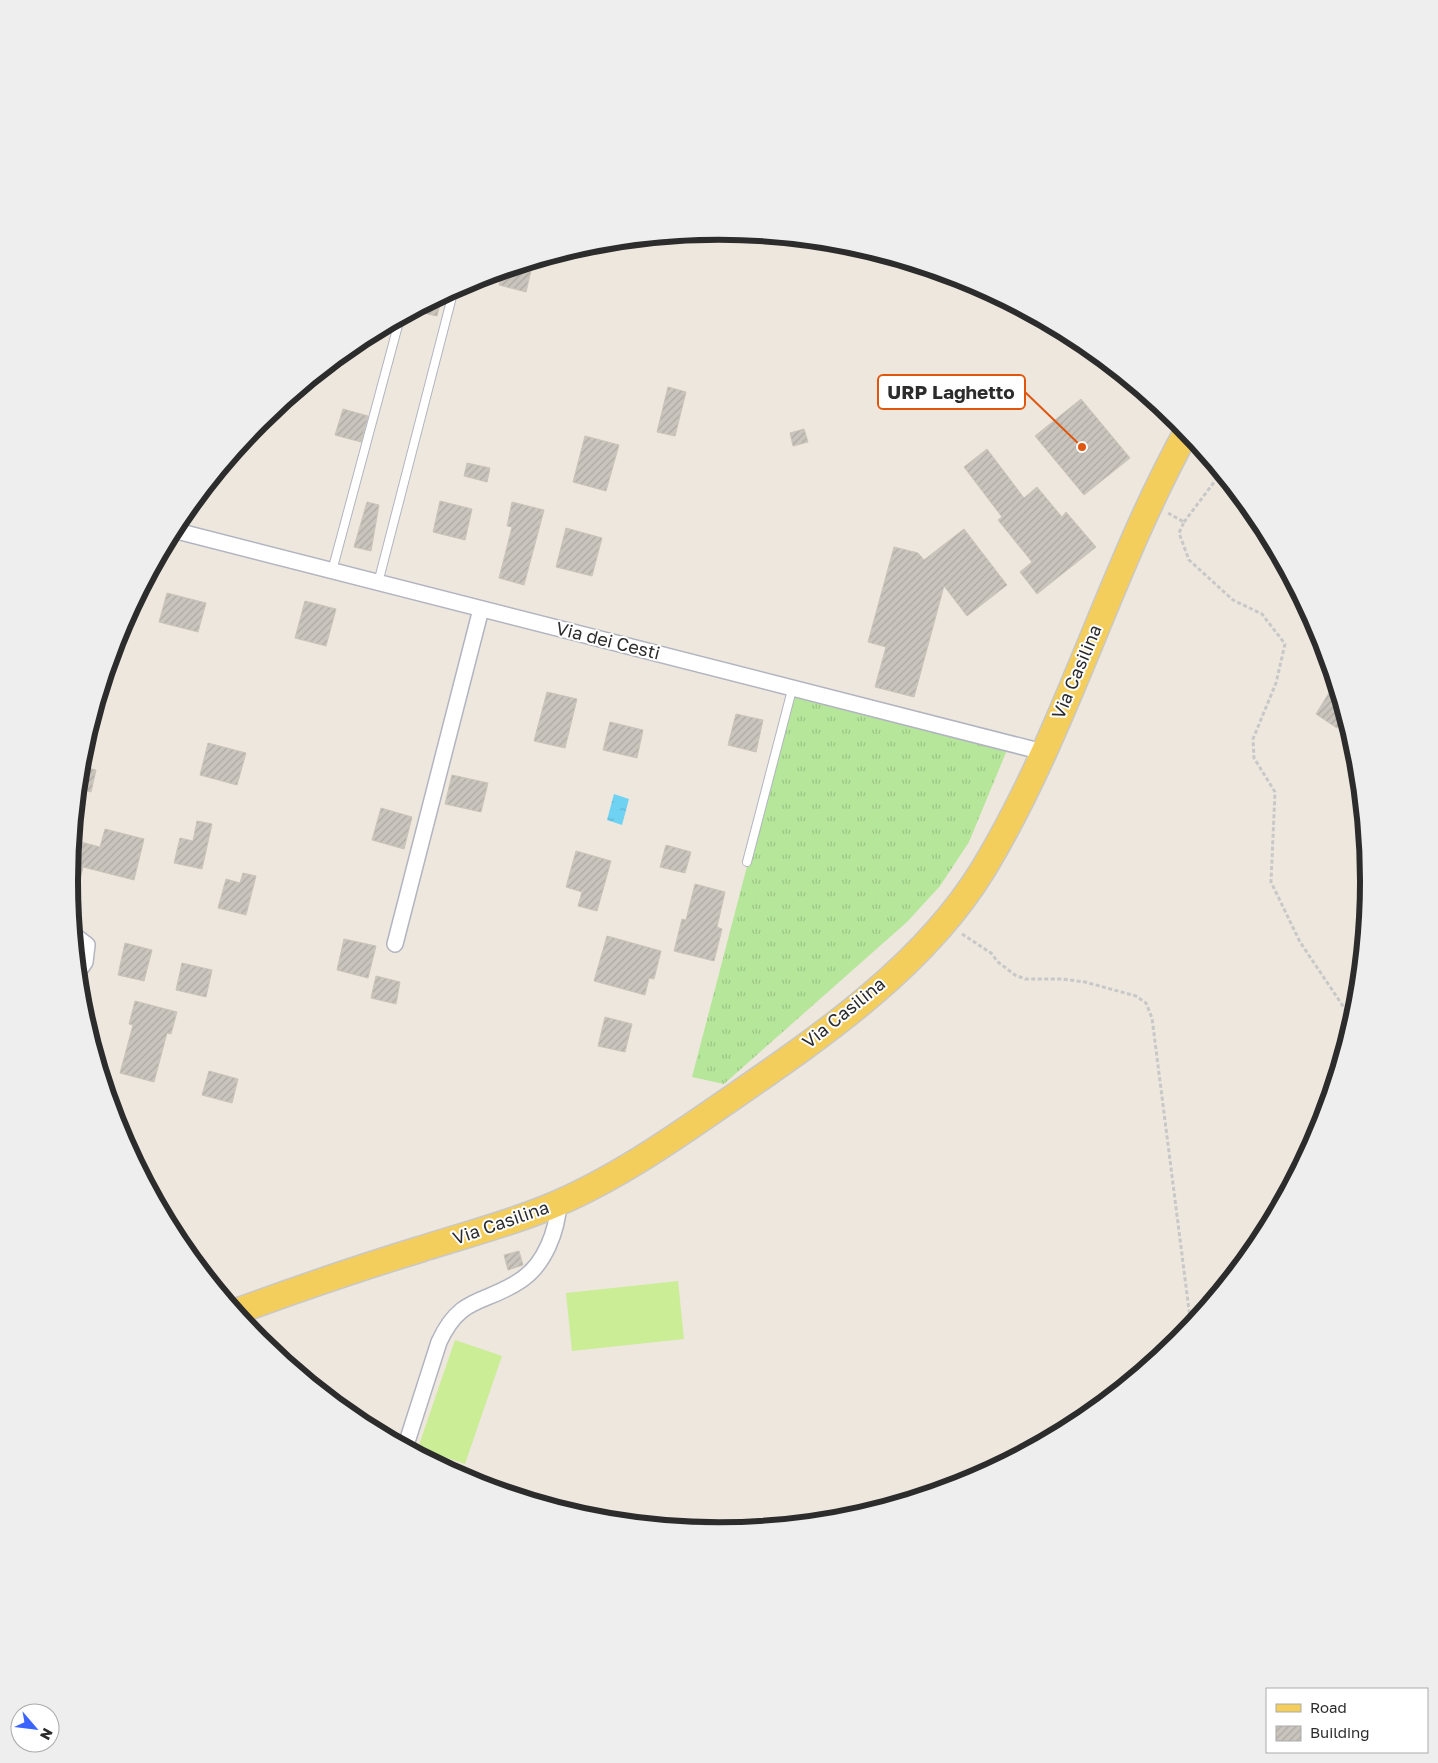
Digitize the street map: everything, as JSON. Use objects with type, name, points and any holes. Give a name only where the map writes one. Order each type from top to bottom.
[{"type":"main road","name":"Via Casilina","points":[[242,1309],[288,1292],[507,1223],[559,1203],[628,1166],[707,1116],[834,1024],[903,965],[948,919],[974,884],[1004,833],[1043,752],[1150,503],[1183,439]]},
{"type":"street","name":"Via dei Cesti","points":[[181,532],[793,686],[1043,752]]},
{"type":"street","points":[[395,944],[481,609]]},
{"type":"street","points":[[81,940],[87,945],[83,965]]},
{"type":"street","points":[[407,1442],[439,1342],[446,1327],[464,1307],[514,1284],[530,1273],[550,1244],[557,1222],[559,1203]]},
{"type":"lane","points":[[378,583],[451,299]]},
{"type":"lane","points":[[332,571],[398,326]]},
{"type":"lane","points":[[747,862],[793,686]]},
{"type":"path","points":[[1217,478],[1184,522],[1179,533],[1189,560],[1233,600],[1262,614],[1285,644],[1276,683],[1253,739],[1254,758],[1275,792],[1271,882],[1300,942],[1347,1012]]},
{"type":"path","points":[[1150,503],[1184,522]]},
{"type":"path","points":[[962,934],[991,953],[1006,968],[1026,979],[1062,979],[1085,982],[1136,996],[1146,1003],[1152,1018],[1190,1316]]},
{"type":"green space","points":[[794,696],[1007,750],[969,842],[940,886],[907,922],[724,1084],[692,1077],[791,698]]},
{"type":"green space","points":[[678,1281],[684,1339],[572,1351],[566,1293]]},
{"type":"green space","points":[[455,1340],[502,1356],[465,1464],[418,1448]]},
{"type":"water","points":[[614,794],[629,799],[622,825],[607,820]]},
{"type":"building","points":[[531,268],[526,292],[499,285],[501,279]]},
{"type":"building","points":[[440,304],[437,316],[422,313]]},
{"type":"building","points":[[668,387],[686,392],[675,436],[657,432]]},
{"type":"building","points":[[1081,399],[1130,458],[1084,495],[1035,436]]},
{"type":"building","points":[[343,409],[368,416],[361,442],[335,435]]},
{"type":"building","points":[[804,429],[808,442],[793,446],[790,433]]},
{"type":"building","points":[[585,436],[619,445],[606,491],[573,482]]},
{"type":"building","points":[[987,449],[1024,498],[1037,487],[1062,517],[1066,512],[1096,547],[1037,594],[1020,572],[1032,562],[998,520],[1002,517],[964,467]]},
{"type":"building","points":[[467,463],[490,468],[487,482],[464,476]]},
{"type":"building","points":[[440,501],[472,509],[465,540],[433,532]]},
{"type":"building","points":[[367,502],[379,505],[371,551],[354,547]]},
{"type":"building","points":[[512,502],[544,510],[524,585],[499,578],[512,527],[507,526]]},
{"type":"building","points":[[566,528],[602,538],[592,576],[556,567]]},
{"type":"building","points":[[964,529],[1007,585],[967,616],[944,586],[914,697],[875,687],[886,647],[868,642],[894,547],[918,553],[924,560]]},
{"type":"building","points":[[167,593],[206,603],[198,632],[159,622]]},
{"type":"building","points":[[305,601],[336,609],[326,646],[295,638]]},
{"type":"building","points":[[1331,690],[1341,722],[1337,728],[1316,714]]},
{"type":"building","points":[[547,692],[577,699],[565,748],[534,741]]},
{"type":"building","points":[[736,714],[763,720],[756,752],[728,745]]},
{"type":"building","points":[[610,722],[643,730],[637,758],[603,750]]},
{"type":"building","points":[[208,743],[246,753],[237,785],[200,775]]},
{"type":"building","points":[[88,768],[96,770],[91,792],[84,790]]},
{"type":"building","points":[[452,775],[488,783],[481,812],[445,804]]},
{"type":"building","points":[[381,808],[412,817],[404,849],[372,840]]},
{"type":"building","points":[[197,821],[212,824],[202,869],[174,863],[180,838],[193,841]]},
{"type":"building","points":[[105,829],[144,839],[134,880],[83,867],[78,887],[79,842],[100,847]]},
{"type":"building","points":[[666,845],[691,852],[685,873],[660,867]]},
{"type":"building","points":[[576,851],[611,861],[597,911],[578,906],[582,892],[566,887]]},
{"type":"building","points":[[243,873],[256,876],[246,915],[218,908],[226,879],[240,883]]},
{"type":"building","points":[[695,884],[725,892],[717,927],[722,929],[714,961],[674,951],[682,919],[686,920]]},
{"type":"building","points":[[607,936],[661,951],[654,979],[649,978],[645,995],[594,981]]},
{"type":"building","points":[[344,939],[376,946],[368,978],[337,970]]},
{"type":"building","points":[[125,943],[152,950],[144,981],[118,975]]},
{"type":"building","points":[[182,963],[212,970],[206,997],[176,990]]},
{"type":"building","points":[[376,976],[400,982],[396,1004],[371,998]]},
{"type":"building","points":[[135,1001],[177,1012],[171,1034],[167,1033],[154,1082],[120,1073],[133,1025],[129,1024]]},
{"type":"building","points":[[605,1017],[632,1024],[625,1052],[598,1046]]},
{"type":"building","points":[[209,1071],[238,1079],[232,1103],[202,1095]]},
{"type":"building","points":[[519,1251],[523,1265],[508,1270],[504,1255]]},
{"type":"place","name":"URP Laghetto","points":[[1082,447]]}]
